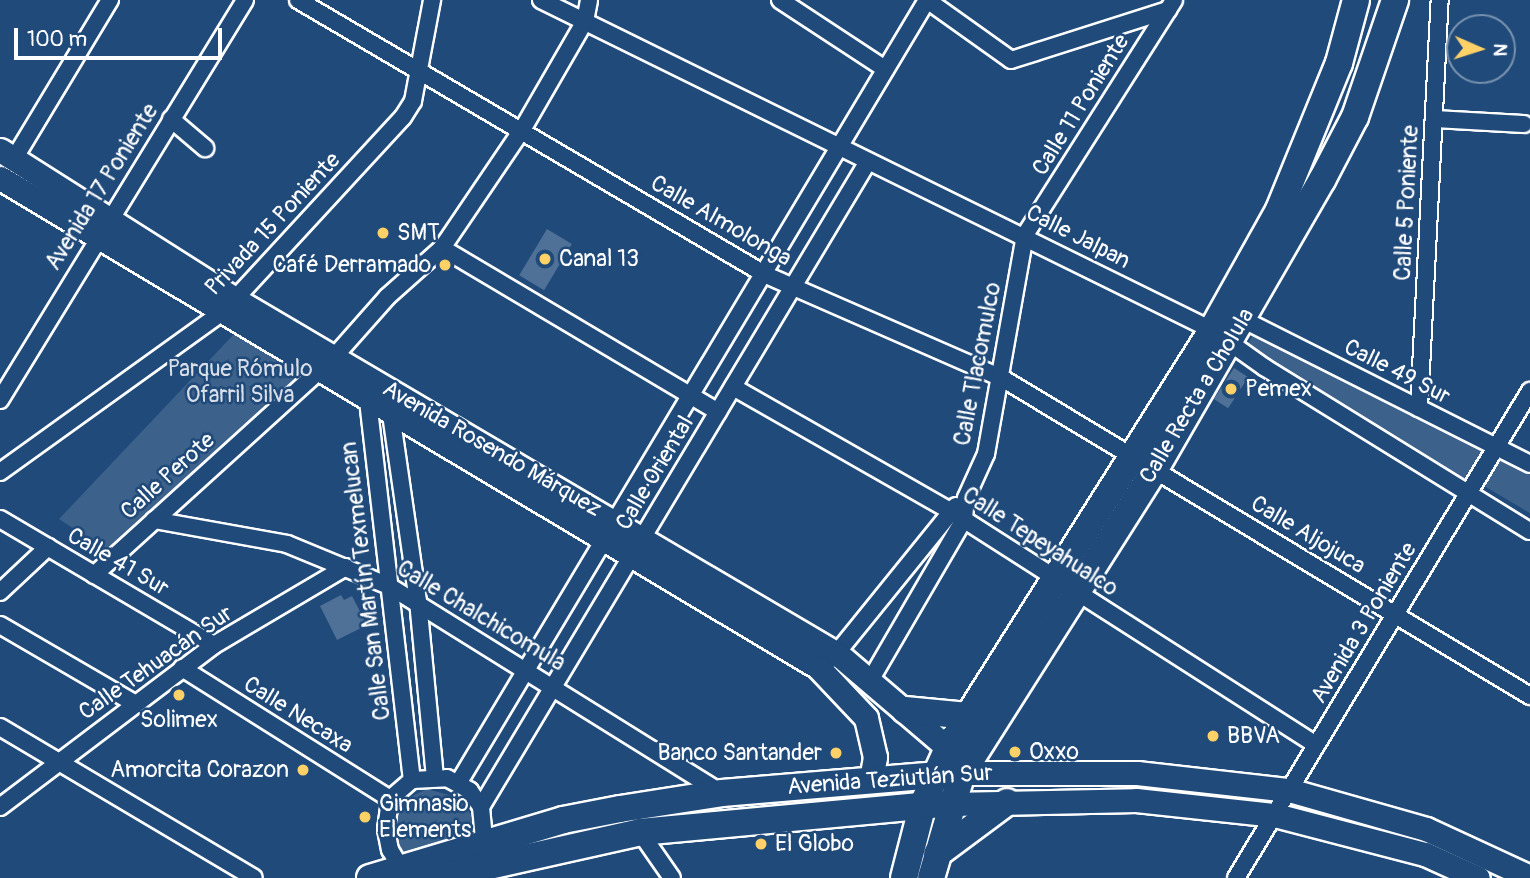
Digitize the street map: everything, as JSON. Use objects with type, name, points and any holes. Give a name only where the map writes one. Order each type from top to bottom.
[{"type":"main road","name":"Calle Recta a Cholula","points":[[934,866],[962,773],[1067,587],[1221,336],[1302,161],[1339,63],[1356,0]]},
{"type":"main road","name":"Calle Recta a Cholula","points":[[1221,336],[1244,320],[1355,117],[1395,0]]},
{"type":"main road","name":"Avenida Rosendo Márquez","points":[[7,154],[103,227],[230,306],[637,547],[839,655],[871,679],[948,748],[962,773]]},
{"type":"main road","name":"Avenida Rosendo Márquez","points":[[0,178],[103,227]]},
{"type":"main road","name":"Avenida Rosendo Márquez","points":[[637,547],[818,667],[866,719],[876,757],[871,779]]},
{"type":"main road","name":"Calle Recta a Cholula","points":[[907,865],[923,804],[948,748],[968,716],[1067,587]]},
{"type":"main road","points":[[905,709],[968,716]]},
{"type":"main road","name":"Avenida Teziutlán Sur","points":[[435,878],[486,862],[563,820],[722,793],[962,773],[1137,773],[1289,790],[1426,829],[1530,877]]},
{"type":"main road","name":"Avenida Teziutlán Sur","points":[[370,878],[486,862],[640,832],[881,807],[1136,800],[1275,815],[1424,854],[1478,878]]},
{"type":"main road","points":[[934,866],[1007,802]]},
{"type":"main road","points":[[881,807],[907,865]]},
{"type":"street","points":[[7,154],[110,0]]},
{"type":"street","name":"Avenida 17 Poniente","points":[[0,400],[103,227],[245,0]]},
{"type":"street","name":"Calle Almolonga","points":[[298,0],[765,275],[1000,377],[1144,462]]},
{"type":"street","name":"Privada 15 Poniente","points":[[0,472],[230,306],[403,117],[413,101],[415,69],[432,0]]},
{"type":"street","name":"Calle Jalpan","points":[[541,0],[867,163],[1026,235],[1221,336],[1530,531]]},
{"type":"street","name":"Calle Perote","points":[[94,575],[327,363],[387,297],[442,248],[522,130],[585,21],[589,0]]},
{"type":"street","points":[[780,0],[885,69]]},
{"type":"street","points":[[927,0],[1011,60],[1171,5]]},
{"type":"street","name":"Calle Oriental","points":[[458,782],[841,149],[927,0]]},
{"type":"street","name":"Calle 5 Poniente","points":[[1419,408],[1440,0]]},
{"type":"street","name":"Calle 11 Poniente","points":[[1026,235],[1171,5]]},
{"type":"street","points":[[170,119],[205,148]]},
{"type":"street","points":[[1434,119],[1524,124]]},
{"type":"street","name":"Calle Oriental","points":[[481,807],[867,163]]},
{"type":"street","name":"Calle Tlacomulco","points":[[871,679],[964,519],[967,498],[986,454],[1026,235]]},
{"type":"street","points":[[442,248],[718,412]]},
{"type":"street","name":"Calle 49 Sur","points":[[1244,320],[1530,464]]},
{"type":"street","name":"Calle Tepeyahualco","points":[[733,387],[964,519],[1316,745]]},
{"type":"street","name":"Avenida 3 Poniente","points":[[1236,878],[1530,391]]},
{"type":"street","name":"Calle San Martín Texmelucan","points":[[378,394],[389,586],[412,780]]},
{"type":"street","name":"Calle San Martín Texmelucan","points":[[378,394],[418,601],[435,776]]},
{"type":"street","name":"Calle Aljojuca","points":[[1144,462],[1530,696]]},
{"type":"street","points":[[818,667],[839,655],[949,510],[967,498]]},
{"type":"street","name":"Calle 41 Sur","points":[[0,519],[214,645]]},
{"type":"street","name":"Calle Chalchicomula","points":[[154,520],[248,534],[346,567],[389,586],[418,601],[722,793]]},
{"type":"street","points":[[0,592],[48,547]]},
{"type":"street","name":"Calle Tehuacán Sur","points":[[0,807],[214,645],[346,567]]},
{"type":"street","points":[[0,625],[134,703]]},
{"type":"street","name":"Calle Necaxa","points":[[182,668],[390,799]]},
{"type":"street","points":[[0,727],[254,878]]},
{"type":"street","points":[[411,873],[390,850],[386,829],[390,799],[412,780],[435,776],[458,782],[481,807],[486,862]]},
{"type":"street","points":[[640,832],[672,878]]},
{"type":"green space","points":[[1255,332],[1484,447],[1462,482],[1245,348]]},
{"type":"green space","name":"Parque Rómulo Ofarril Silva","points":[[235,333],[305,374],[110,553],[59,519]]},
{"type":"green space","points":[[1501,457],[1530,472],[1530,513],[1484,486]]},
{"type":"green space","points":[[427,789],[460,798],[473,818],[474,838],[407,861],[398,849],[395,818],[410,797]]},
{"type":"building","name":"Canal 13","points":[[547,229],[572,244],[544,290],[519,275]]},
{"type":"building","name":"Pemex","points":[[1234,368],[1248,377],[1228,408],[1214,399]]},
{"type":"building","points":[[341,595],[344,600],[352,596],[367,625],[337,640],[320,606]]},
{"type":"place","name":"SMT","points":[[383,233]]},
{"type":"place","name":"Canal 13","points":[[545,259]]},
{"type":"place","name":"Café Derramado","points":[[445,265]]},
{"type":"place","name":"Pemex","points":[[1231,389]]},
{"type":"place","name":"Solimex","points":[[179,695]]},
{"type":"place","name":"BBVA","points":[[1213,736]]},
{"type":"place","name":"Oxxo","points":[[1015,752]]},
{"type":"place","name":"Banco Santander","points":[[836,753]]},
{"type":"place","name":"Amorcita Corazon","points":[[303,770]]},
{"type":"place","name":"Gimnasio Elements","points":[[365,817]]},
{"type":"place","name":"El Globo","points":[[761,844]]}]
